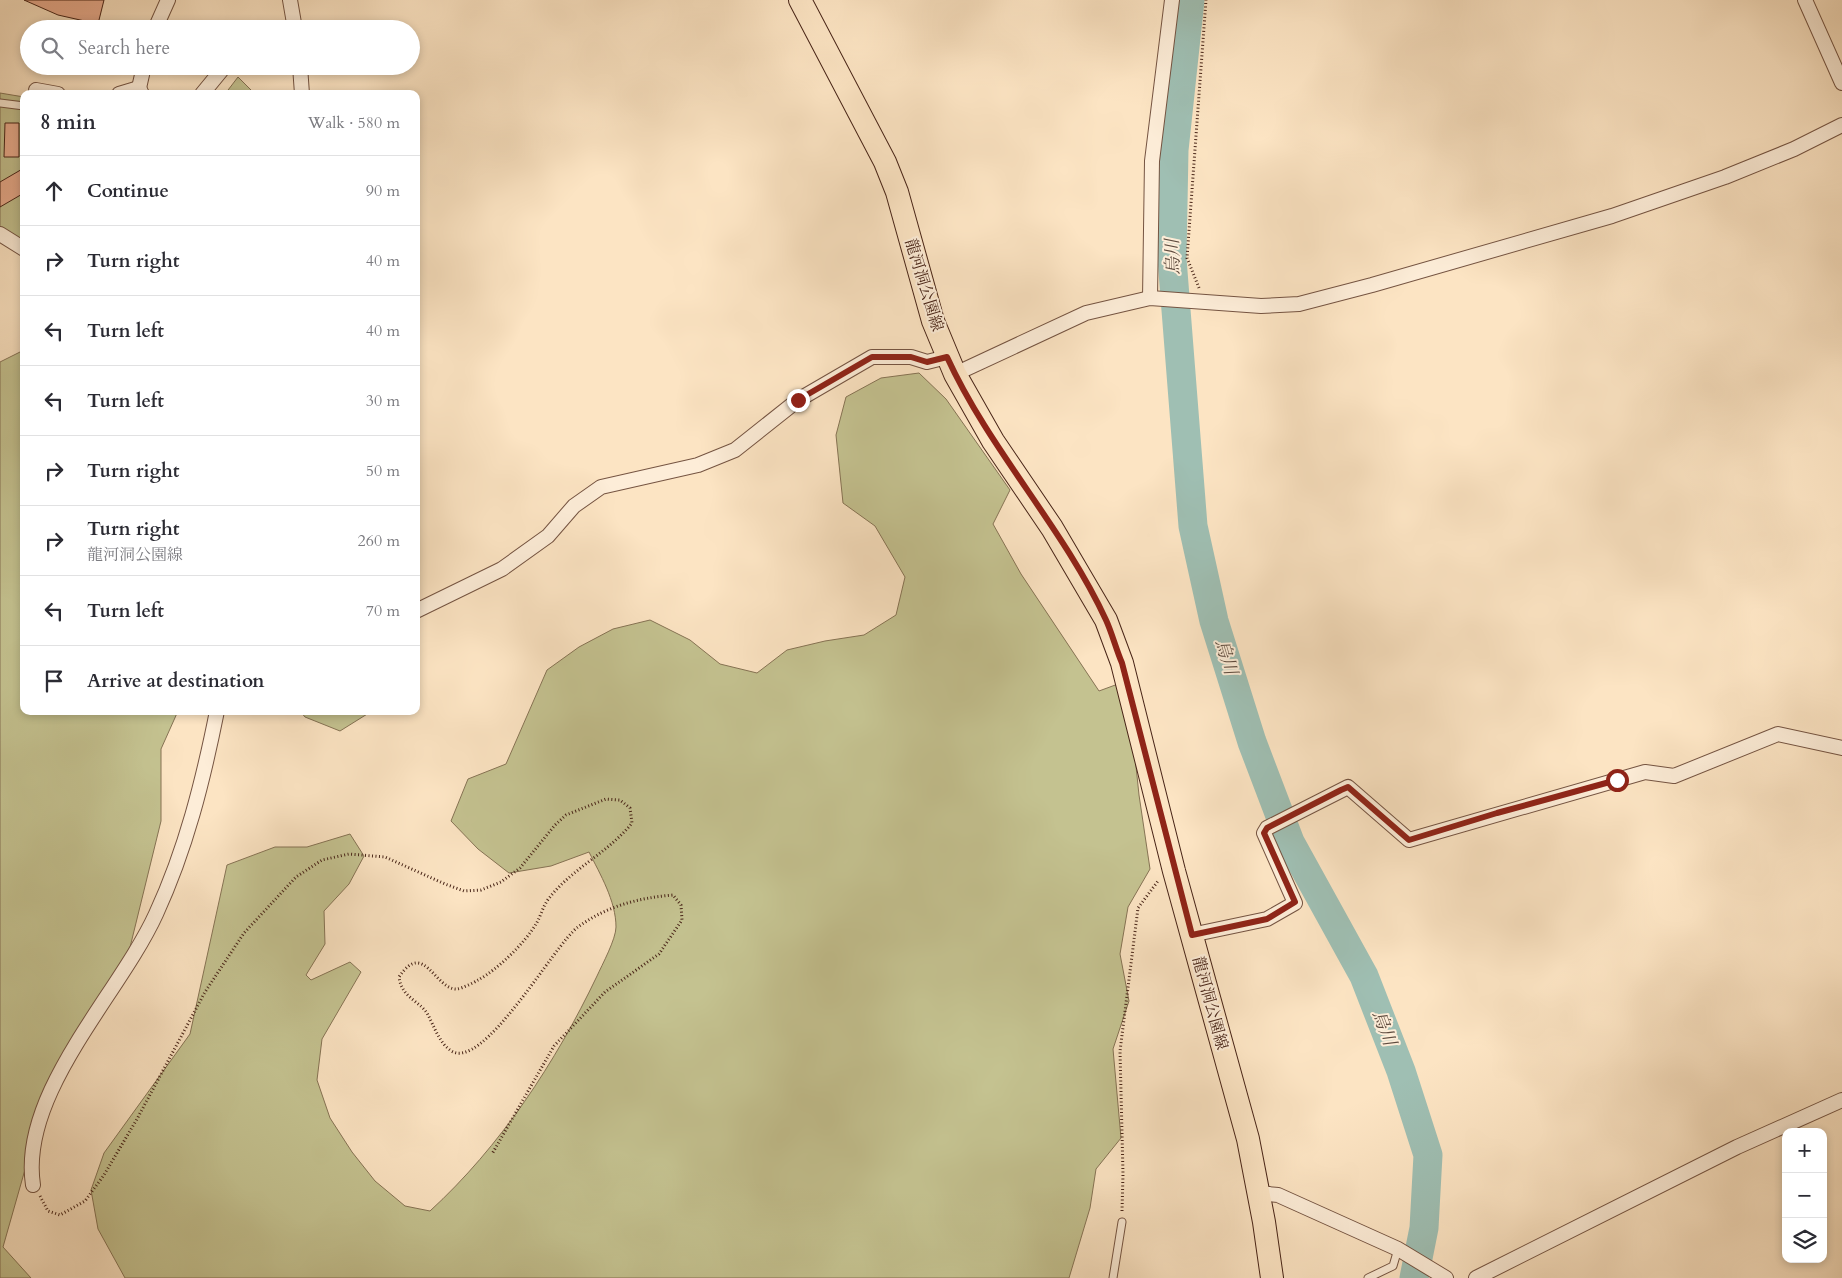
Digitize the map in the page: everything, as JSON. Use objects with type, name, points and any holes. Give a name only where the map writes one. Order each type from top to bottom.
[{"type":"main road","name":"龍河洞公園線","points":[[800,0],[885,162],[897,192],[934,322],[951,366],[993,441],[1052,528],[1106,620],[1122,663],[1174,871],[1248,1139],[1272,1278]]},
{"type":"street","points":[[159,20],[168,0]]},
{"type":"street","points":[[290,0],[293,20]]},
{"type":"street","points":[[1154,298],[1152,160],[1172,0]]},
{"type":"street","points":[[1804,0],[1842,83]]},
{"type":"street","points":[[140,90],[143,75]]},
{"type":"street","points":[[205,90],[218,75]]},
{"type":"street","points":[[301,75],[302,90]]},
{"type":"street","points":[[420,610],[502,569],[548,536],[574,506],[601,487],[698,465],[735,450],[798,400],[872,357],[911,357],[951,366],[1086,313],[1154,298],[1261,306],[1299,304],[1612,216],[1725,177],[1842,125]]},
{"type":"street","points":[[0,234],[20,246]]},
{"type":"street","points":[[33,1185],[30,1166],[36,1132],[52,1085],[143,941],[184,848],[204,776],[216,715]]},
{"type":"street","points":[[1192,935],[1267,919],[1295,902],[1264,833],[1267,828],[1348,787],[1409,840],[1645,772],[1674,776],[1778,734],[1842,748]]},
{"type":"street","points":[[1476,1278],[1737,1147],[1842,1100]]},
{"type":"street","points":[[1258,1193],[1278,1195],[1398,1249],[1442,1276]]},
{"type":"lane","points":[[0,103],[20,106]]},
{"type":"lane","points":[[1113,1278],[1122,1222]]},
{"type":"lane","points":[[1368,1278],[1393,1266],[1398,1249]]},
{"type":"path","points":[[1199,302],[1187,258],[1206,0]]},
{"type":"path","points":[[33,1185],[48,1211],[60,1216],[85,1201],[104,1175],[205,992],[244,933],[296,877],[322,860],[349,854],[385,857],[464,891],[481,890],[501,882],[520,868],[554,825],[566,815],[606,799],[620,800],[630,808],[632,823],[624,832],[577,870],[549,898],[535,926],[503,961],[479,979],[458,989],[449,987],[427,966],[414,964],[405,968],[399,977],[400,985],[415,1003],[426,1010],[440,1038],[450,1051],[458,1053],[482,1044],[510,1013],[576,928],[607,909],[642,898],[673,895],[681,906],[682,920],[659,954],[605,992],[554,1046],[492,1154]]},
{"type":"path","points":[[1122,1222],[1124,1174],[1120,1050],[1138,908],[1157,882],[1174,871]]},
{"type":"shaded area","points":[[238,77],[251,90],[228,90]]},
{"type":"shaded area","points":[[0,93],[20,96],[20,241],[0,230]]},
{"type":"shaded area","points":[[20,352],[20,715],[176,715],[161,749],[161,821],[121,984],[74,1047],[28,1159],[3,1247],[31,1278],[0,1278],[0,362]]},
{"type":"shaded area","points":[[919,373],[946,399],[1010,490],[993,524],[1021,574],[1099,691],[1118,684],[1132,728],[1139,795],[1150,869],[1128,907],[1120,954],[1129,1001],[1113,1049],[1121,1138],[1096,1169],[1090,1208],[1069,1278],[125,1278],[98,1229],[91,1190],[104,1153],[190,1034],[227,865],[275,847],[307,847],[350,834],[364,856],[349,884],[324,911],[325,944],[306,975],[311,980],[350,962],[361,972],[322,1039],[317,1080],[330,1118],[352,1152],[375,1181],[405,1206],[430,1211],[456,1186],[503,1131],[545,1071],[597,976],[611,945],[616,927],[610,898],[589,852],[551,866],[509,873],[478,849],[451,821],[468,779],[506,764],[547,670],[579,647],[613,629],[650,620],[690,640],[720,664],[757,673],[787,650],[825,641],[864,635],[896,615],[905,577],[875,526],[843,503],[836,435],[846,397],[881,378]]},
{"type":"shaded area","points":[[303,715],[366,715],[340,731]]},
{"type":"building","points":[[24,0],[104,0],[99,20],[80,20],[58,15]]},
{"type":"building","points":[[5,123],[19,123],[19,157],[4,157]]},
{"type":"building","points":[[20,170],[20,195],[0,207],[0,182]]},
{"type":"waterway","name":"烏川","points":[[1190,0],[1174,150],[1172,259],[1193,526],[1214,621],[1252,742],[1290,842],[1364,976],[1401,1071],[1428,1155],[1424,1228],[1414,1278]]},
{"type":"route","points":[[798,400],[872,357],[911,357],[927,362],[947,357],[954,374],[993,441],[1052,528],[1106,620],[1122,663],[1192,935],[1267,919],[1295,902],[1264,833],[1267,828],[1348,787],[1409,840],[1497,813],[1617,780]]}]
